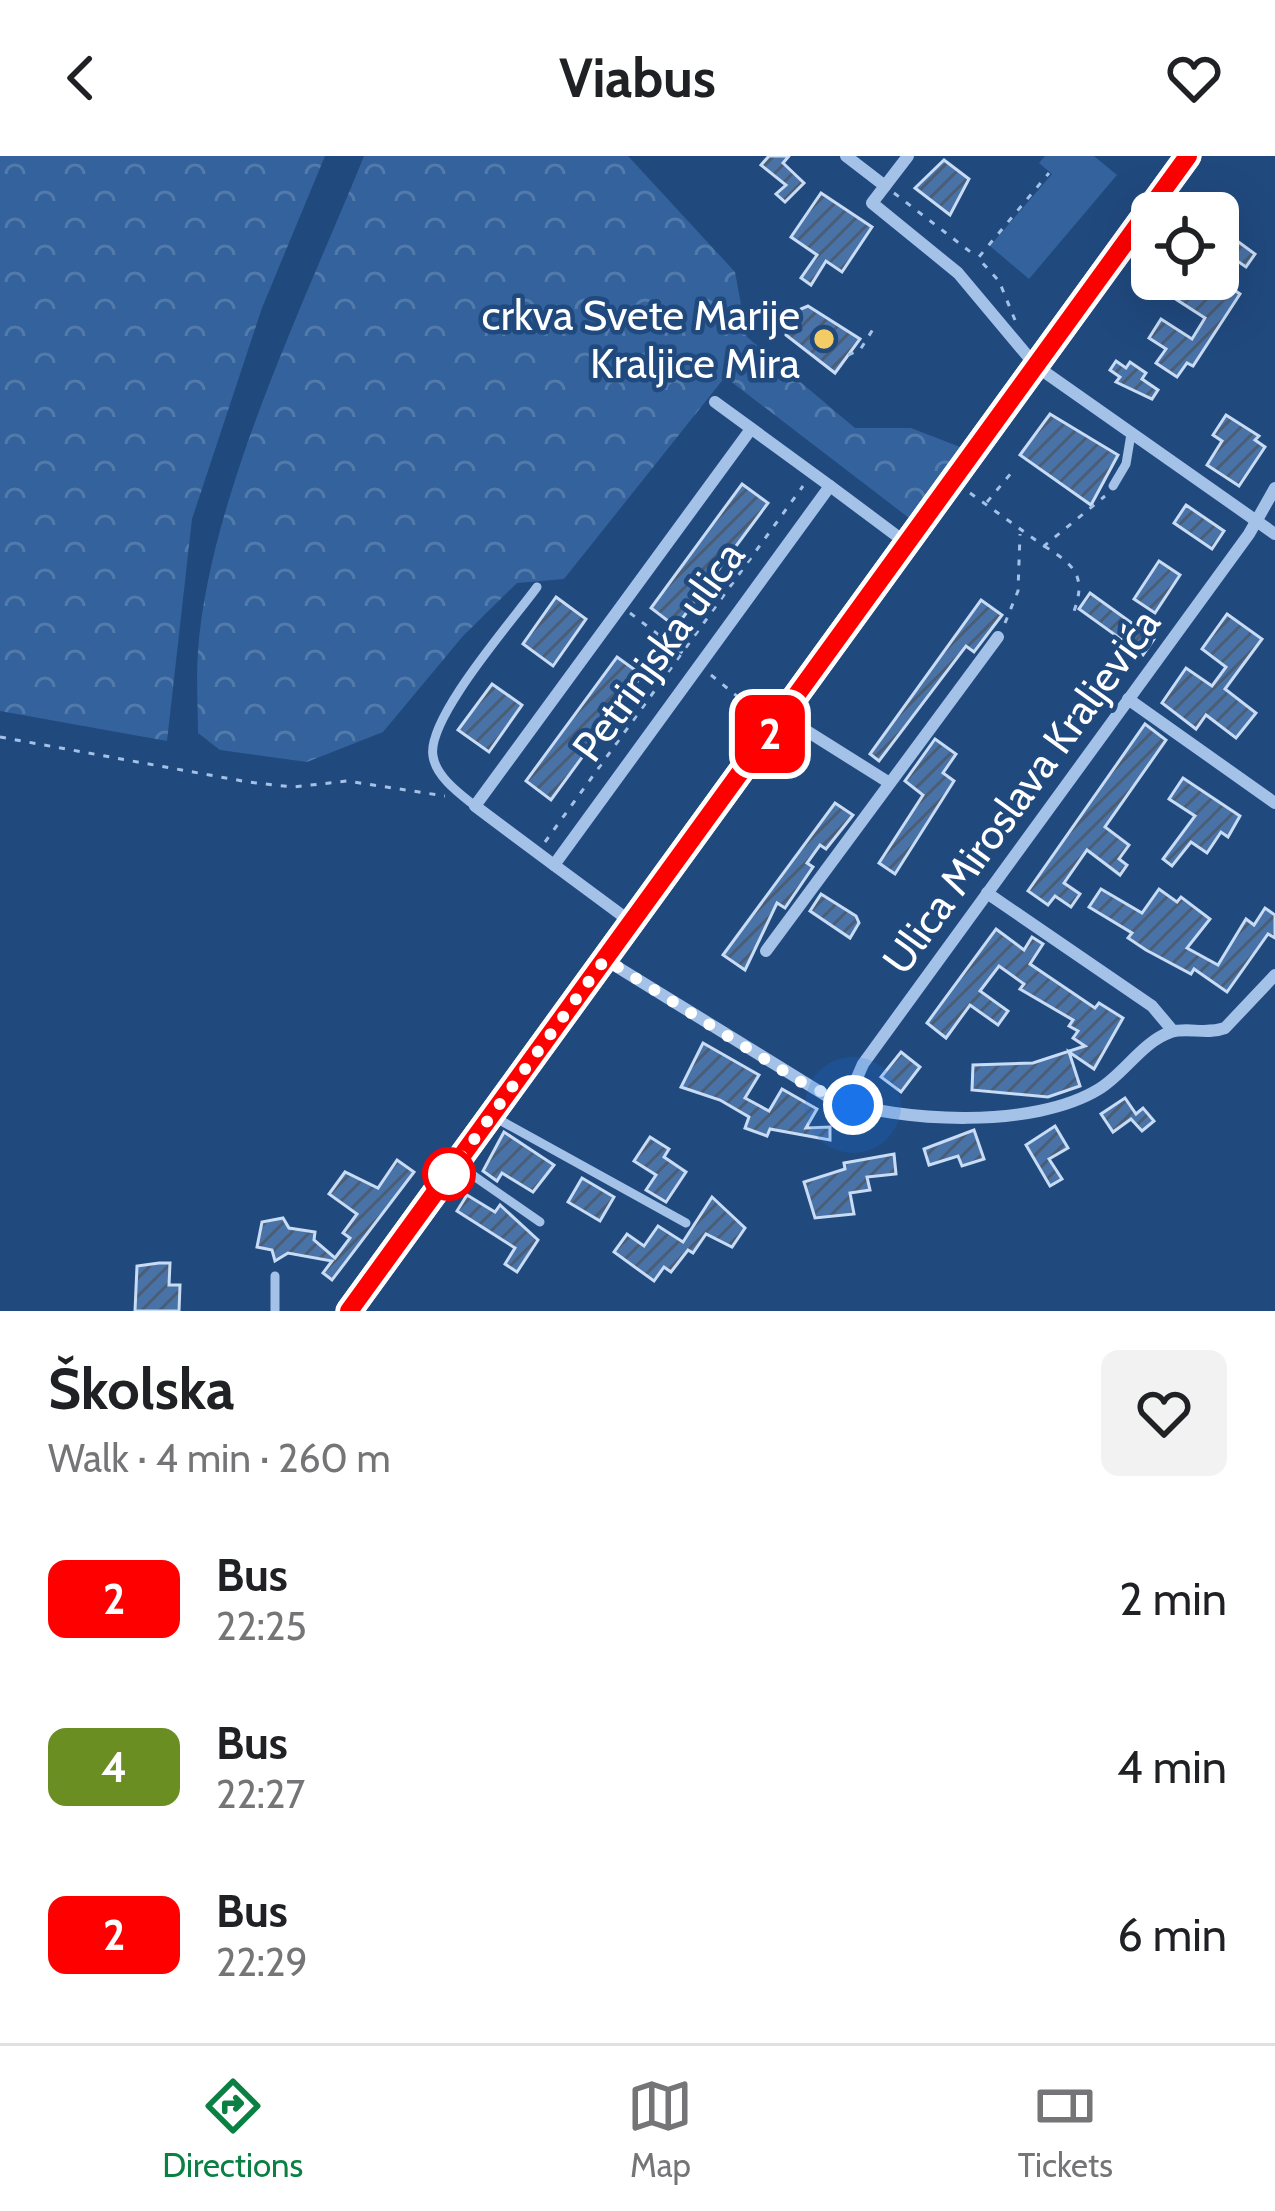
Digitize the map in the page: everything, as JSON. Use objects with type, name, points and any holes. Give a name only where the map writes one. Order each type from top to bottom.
[{"type":"main road","points":[[350,1311],[953,482],[1029,360],[1188,156]]},
{"type":"street","points":[[846,156],[884,186]]},
{"type":"street","points":[[908,156],[872,203],[958,273],[1029,360],[1275,534]]},
{"type":"street","points":[[715,402],[907,544]]},
{"type":"street","name":"Petrinjska ulica","points":[[475,806],[751,429]]},
{"type":"street","name":"Petrinjska ulica","points":[[554,865],[830,486]]},
{"type":"street","name":"Ulica Miroslava Kraljevića","points":[[845,1103],[863,1064],[1275,488]]},
{"type":"street","points":[[766,951],[998,637]]},
{"type":"street","points":[[1128,699],[1275,803]]},
{"type":"street","points":[[783,716],[887,782]]},
{"type":"street","points":[[475,806],[632,922]]},
{"type":"street","points":[[987,893],[1140,998],[1173,1031]]},
{"type":"street","points":[[605,959],[806,1085],[845,1103],[978,1117],[1036,1115],[1098,1090],[1173,1031],[1216,1031],[1233,1024],[1275,975]]},
{"type":"lane","points":[[1113,486],[1126,464],[1131,434]]},
{"type":"lane","points":[[475,806],[450,786],[433,757],[436,727],[537,587]]},
{"type":"lane","points":[[492,1115],[686,1223]]},
{"type":"lane","points":[[456,1164],[540,1222]]},
{"type":"lane","points":[[275,1276],[275,1311]]},
{"type":"path","points":[[978,258],[1049,173]]},
{"type":"path","points":[[884,186],[978,258],[1010,303],[1029,360]]},
{"type":"path","points":[[848,355],[860,350],[875,326]]},
{"type":"path","points":[[986,503],[1012,472]]},
{"type":"path","points":[[953,482],[1077,568],[1083,589],[1072,614]]},
{"type":"path","points":[[544,844],[805,484]]},
{"type":"path","points":[[1044,546],[1113,486]]},
{"type":"path","points":[[998,637],[1018,590],[1020,532]]},
{"type":"path","points":[[0,737],[248,782],[403,787],[475,806]]},
{"type":"green space","points":[[0,156],[325,156],[262,308],[192,519],[167,741],[0,711]]},
{"type":"green space","points":[[364,156],[628,156],[735,272],[747,337],[855,428],[911,428],[960,447],[909,518],[725,377],[564,579],[517,583],[463,636],[383,732],[307,762],[220,750],[198,733],[197,681],[206,590],[221,528],[263,400]]},
{"type":"green space","points":[[1045,156],[1094,156],[1117,175],[1029,279],[990,246],[1052,174],[1039,163]]},
{"type":"building","points":[[769,156],[789,156],[783,163],[804,183],[785,202],[776,194],[786,185],[761,165]]},
{"type":"building","points":[[944,160],[969,179],[950,215],[915,188]]},
{"type":"building","points":[[821,193],[872,227],[842,272],[826,261],[811,285],[801,278],[817,255],[791,237]]},
{"type":"building","points":[[1239,242],[1255,254],[1246,267],[1239,262]]},
{"type":"building","points":[[1177,300],[1236,300],[1193,366],[1187,363],[1177,377],[1156,363],[1166,349],[1149,338],[1161,319],[1192,339],[1205,318]]},
{"type":"building","name":"crkva Svete Marije Kraljice Mira","points":[[808,306],[860,339],[835,373],[786,335],[789,314]]},
{"type":"building","points":[[1116,361],[1126,368],[1130,362],[1146,373],[1142,379],[1158,390],[1152,399],[1116,382],[1120,377],[1110,370]]},
{"type":"building","points":[[1050,414],[1118,455],[1091,505],[1020,455]]},
{"type":"building","points":[[1226,415],[1259,436],[1255,440],[1265,447],[1239,486],[1207,465],[1222,441],[1213,435]]},
{"type":"building","points":[[742,484],[768,503],[676,627],[651,608]]},
{"type":"building","points":[[1186,505],[1224,531],[1212,549],[1174,523]]},
{"type":"building","points":[[1159,561],[1180,575],[1155,613],[1134,599]]},
{"type":"building","points":[[1090,593],[1154,639],[1143,655],[1079,609]]},
{"type":"building","points":[[556,597],[586,619],[553,666],[523,644]]},
{"type":"building","points":[[981,600],[1002,615],[974,652],[966,646],[879,761],[870,754]]},
{"type":"building","points":[[1227,614],[1262,639],[1225,689],[1256,713],[1236,738],[1206,715],[1196,729],[1162,703],[1186,668],[1212,686],[1226,667],[1202,649]]},
{"type":"building","points":[[617,657],[642,675],[551,800],[526,781]]},
{"type":"building","points":[[492,684],[522,705],[489,752],[458,730]]},
{"type":"building","points":[[1145,724],[1166,740],[1105,827],[1129,845],[1119,859],[1127,865],[1120,875],[1087,850],[1064,883],[1080,894],[1071,907],[1055,896],[1048,905],[1028,891]]},
{"type":"building","points":[[935,739],[956,754],[943,773],[954,781],[895,874],[879,863],[923,795],[905,781]]},
{"type":"building","points":[[1183,778],[1240,816],[1228,837],[1221,832],[1207,853],[1191,842],[1172,866],[1163,859],[1195,816],[1169,799]]},
{"type":"building","points":[[835,803],[853,815],[826,849],[820,845],[807,863],[813,867],[785,908],[777,903],[745,970],[723,955]]},
{"type":"building","points":[[1101,889],[1142,913],[1159,889],[1177,902],[1181,897],[1210,919],[1187,948],[1218,965],[1246,919],[1254,925],[1265,908],[1275,915],[1275,938],[1268,934],[1227,992],[1194,969],[1191,974],[1146,950],[1128,938],[1132,933],[1089,907]]},
{"type":"building","points":[[821,894],[856,916],[859,923],[850,938],[810,911]]},
{"type":"building","points":[[996,929],[1024,950],[1032,937],[1043,944],[1030,964],[1095,1008],[1099,1003],[1123,1018],[1094,1069],[1069,1052],[1080,1086],[1048,1097],[972,1090],[973,1065],[1033,1063],[1085,1046],[1073,1038],[1078,1031],[1069,1026],[1073,1020],[1020,989],[1024,984],[999,966],[980,991],[1008,1011],[998,1025],[970,1005],[946,1038],[927,1023]]},
{"type":"building","points":[[703,1043],[759,1075],[745,1098],[769,1111],[782,1089],[817,1109],[806,1128],[830,1127],[830,1140],[770,1129],[767,1136],[745,1128],[749,1117],[720,1100],[681,1087]]},
{"type":"building","points":[[901,1052],[920,1067],[901,1092],[881,1077]]},
{"type":"building","points":[[1125,1098],[1136,1114],[1143,1108],[1154,1121],[1142,1131],[1131,1119],[1113,1132],[1101,1114]]},
{"type":"building","points":[[1055,1126],[1068,1148],[1049,1159],[1062,1179],[1050,1186],[1026,1145]]},
{"type":"building","points":[[974,1130],[984,1159],[962,1166],[958,1156],[929,1165],[924,1149]]},
{"type":"building","points":[[504,1132],[554,1165],[533,1192],[502,1173],[497,1181],[483,1171]]},
{"type":"building","points":[[650,1137],[669,1149],[664,1157],[686,1172],[666,1202],[646,1190],[656,1175],[634,1161]]},
{"type":"building","points":[[894,1154],[896,1174],[867,1177],[870,1190],[850,1193],[854,1214],[815,1218],[804,1182],[845,1169],[844,1163]]},
{"type":"building","points":[[397,1160],[414,1172],[332,1280],[323,1273],[332,1261],[288,1253],[275,1261],[272,1250],[257,1247],[262,1222],[283,1218],[289,1228],[315,1232],[314,1240],[335,1258],[350,1238],[343,1233],[357,1214],[329,1194],[345,1172],[378,1188]]},
{"type":"building","points":[[582,1178],[614,1197],[600,1221],[568,1202]]},
{"type":"building","points":[[467,1195],[495,1212],[500,1205],[538,1240],[517,1272],[505,1264],[515,1248],[457,1211]]},
{"type":"building","points":[[712,1197],[745,1228],[732,1247],[706,1234],[693,1253],[688,1250],[671,1272],[664,1267],[654,1281],[614,1252],[627,1234],[644,1246],[658,1226],[683,1242]]},
{"type":"building","points":[[170,1263],[169,1285],[180,1285],[179,1311],[135,1311],[137,1266]]},
{"type":"bus line","name":"2","points":[[349,1311],[1188,156]]},
{"type":"place","name":"crkva Svete Marije Kraljice Mira","points":[[824,339]]},
{"type":"route","points":[[449,1174],[605,959],[806,1085],[853,1105]]}]
